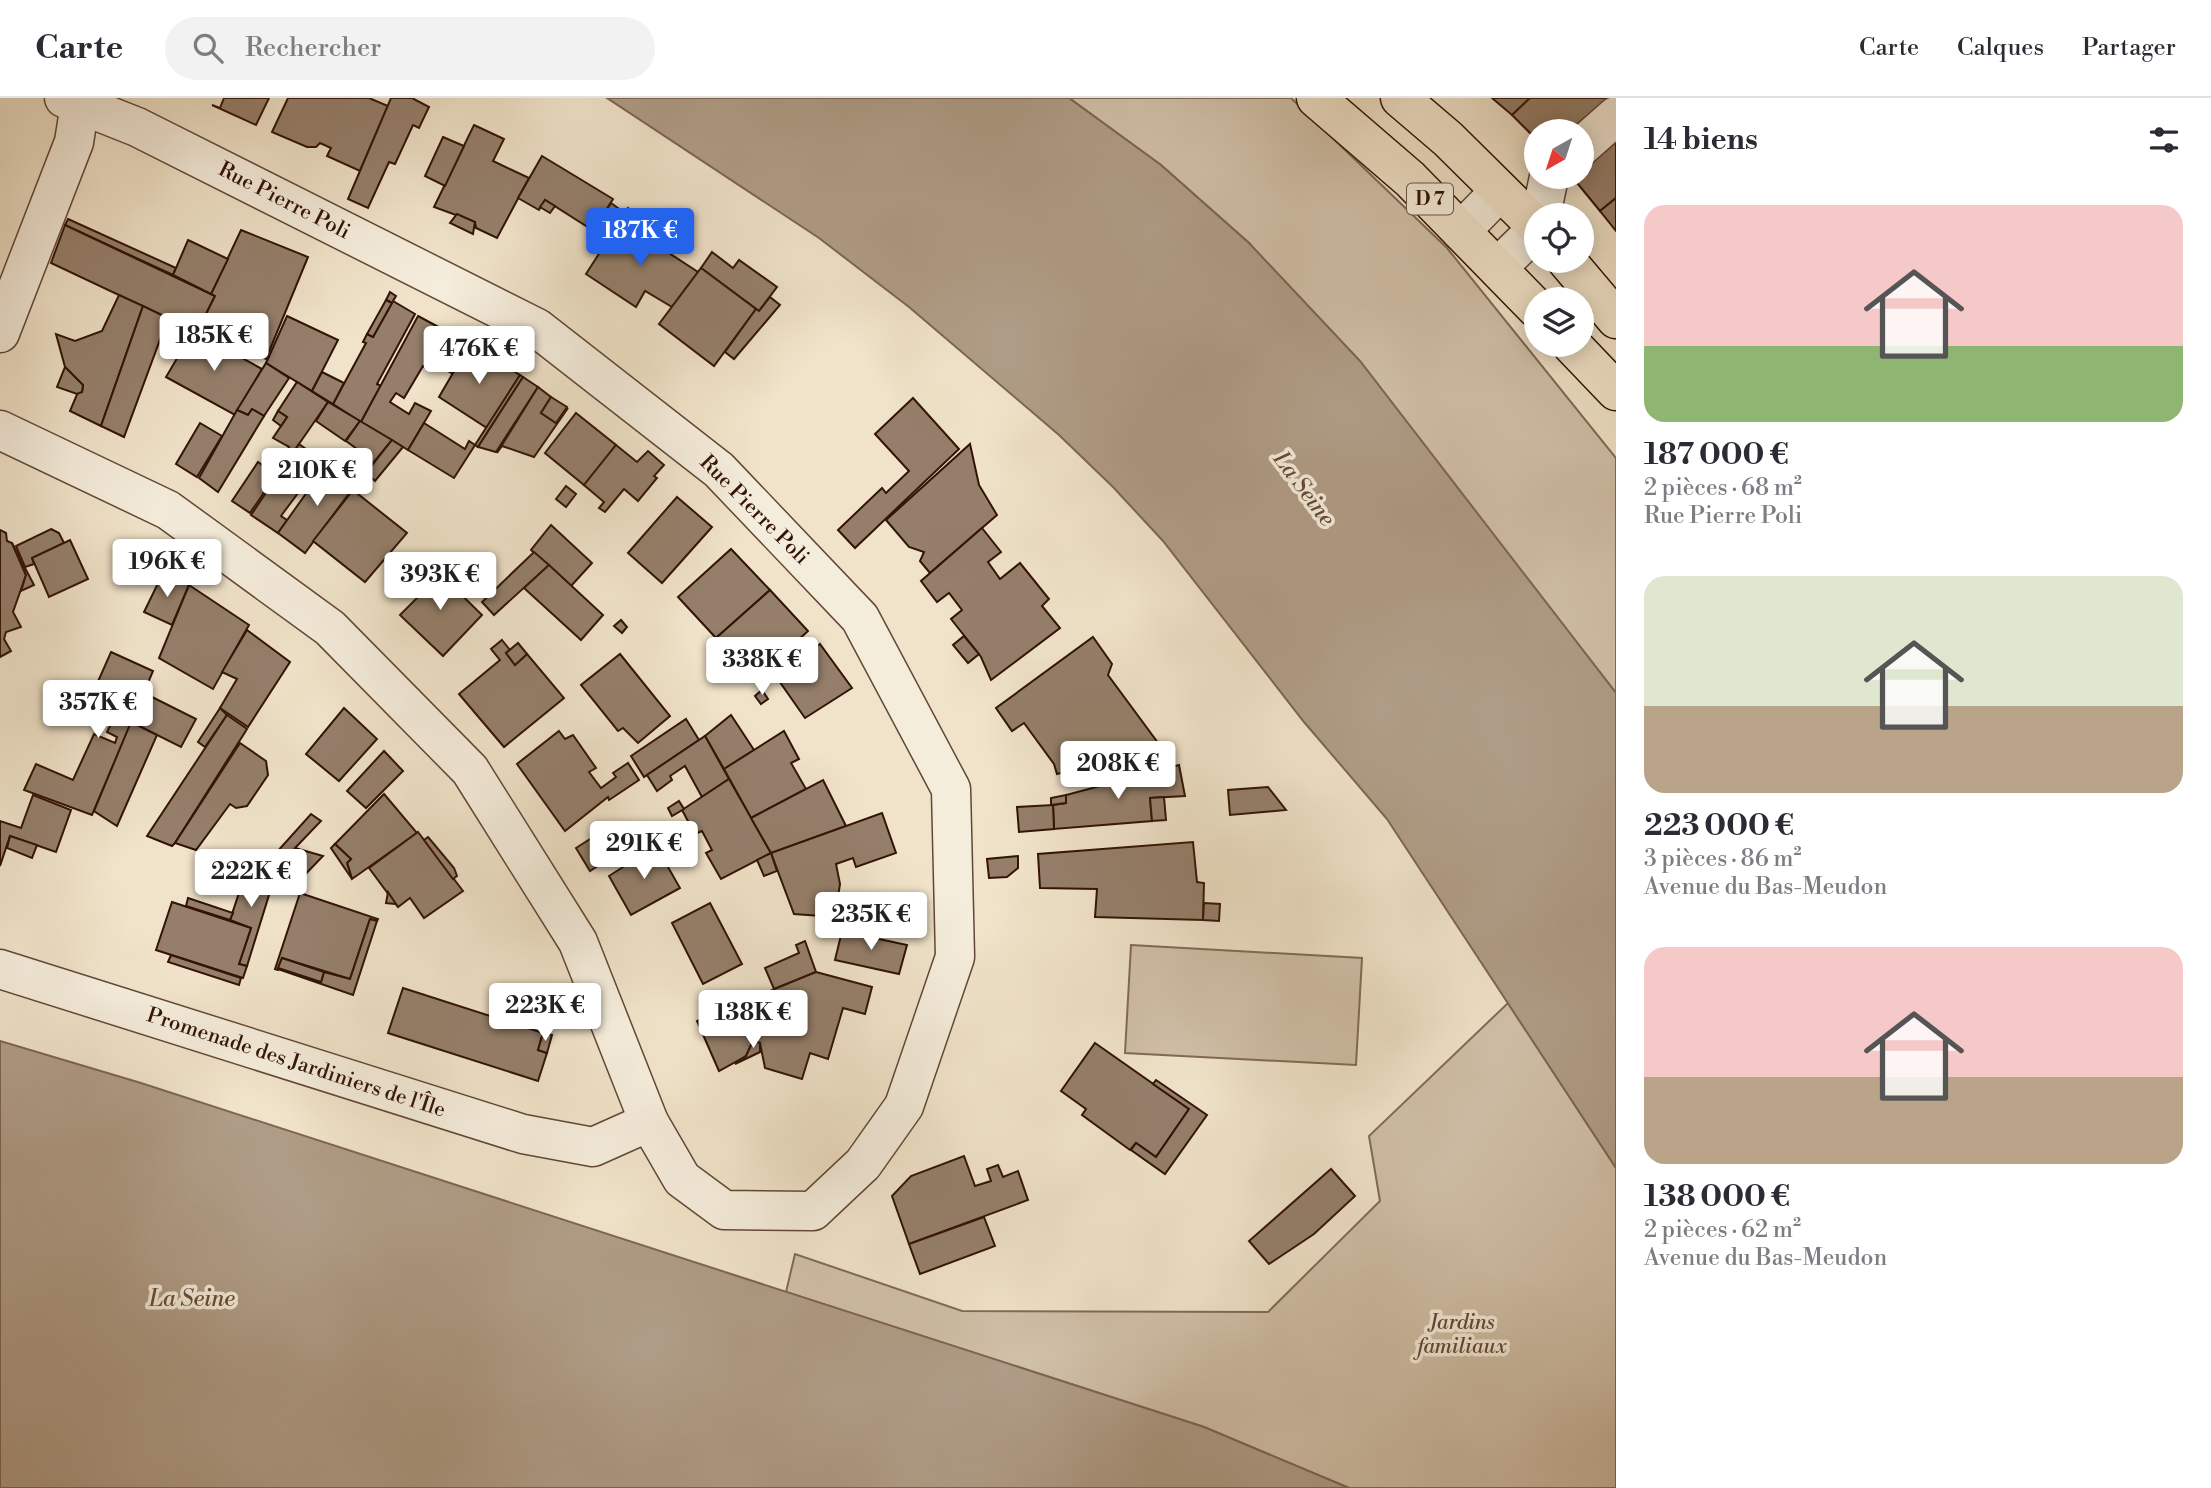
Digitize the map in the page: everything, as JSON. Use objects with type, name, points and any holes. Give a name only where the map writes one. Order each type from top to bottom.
[{"type":"main road","name":"D 7","points":[[1316,98],[1410,180],[1524,295]]},
{"type":"main road","name":"D 7","points":[[1399,98],[1448,139],[1524,216]]},
{"type":"main road","points":[[1577,273],[1616,319]]},
{"type":"main road","points":[[1583,357],[1616,391]]},
{"type":"street","points":[[0,333],[74,142],[75,100]]},
{"type":"street","name":"Rue Pierre Poli","points":[[75,100],[137,127],[537,328],[719,470],[860,618],[951,789],[956,957],[904,1106],[863,1164],[813,1211],[724,1210],[682,1179],[649,1122]]},
{"type":"street","points":[[1594,135],[1616,116]]},
{"type":"street","points":[[1461,231],[1500,191]]},
{"type":"street","points":[[1498,267],[1524,240]]},
{"type":"street","points":[[0,430],[168,510],[330,628],[470,770],[578,942],[649,1122]]},
{"type":"street","name":"Promenade des Jardiniers de l'Île","points":[[0,969],[523,1135],[593,1147],[649,1122]]},
{"type":"green space","points":[[1069,98],[1291,98],[1447,248],[1524,344],[1524,357],[1535,357],[1616,458],[1616,693],[1523,575],[1249,243],[1161,165]]},
{"type":"green space","points":[[1131,945],[1362,958],[1356,1065],[1125,1053]]},
{"type":"green space","name":"Jardins familiaux","points":[[1508,1003],[1616,1168],[1616,1488],[1349,1488],[1204,1427],[786,1292],[795,1254],[962,1311],[1268,1312],[1380,1201],[1369,1136]]},
{"type":"water","name":"La Seine","points":[[607,98],[1069,98],[1161,165],[1249,243],[1360,361],[1616,693],[1616,1168],[1387,819],[1304,722],[1163,541],[1113,487],[1059,435],[909,307],[819,238]]},
{"type":"water","name":"La Seine","points":[[0,1041],[141,1083],[1204,1427],[1349,1488],[0,1488]]},
{"type":"building","points":[[224,98],[269,98],[256,125],[212,105],[220,108]]},
{"type":"building","points":[[288,98],[369,98],[388,106],[360,171],[327,156],[331,148],[320,143],[316,147],[307,147],[272,132]]},
{"type":"building","points":[[391,98],[412,98],[429,107],[419,128],[413,125],[395,164],[389,162],[368,208],[348,199]]},
{"type":"building","points":[[1492,98],[1530,98],[1512,115]]},
{"type":"building","points":[[1530,98],[1609,98],[1584,119],[1524,119],[1524,127],[1512,115]]},
{"type":"building","points":[[474,125],[504,139],[493,161],[529,178],[497,238],[476,228],[475,222],[434,207]]},
{"type":"building","points":[[443,137],[464,146],[445,186],[425,176]]},
{"type":"building","points":[[1616,142],[1616,198],[1600,211],[1582,189],[1594,189],[1594,161]]},
{"type":"building","points":[[542,156],[613,199],[598,223],[609,230],[605,238],[545,200],[539,210],[518,198]]},
{"type":"building","points":[[1616,198],[1616,231],[1600,211]]},
{"type":"building","points":[[545,200],[555,206],[550,213],[540,207]]},
{"type":"building","points":[[611,203],[622,211],[609,230],[598,223]]},
{"type":"building","points":[[628,208],[678,241],[670,253],[620,221]]},
{"type":"building","points":[[457,214],[475,222],[473,234],[450,223]]},
{"type":"building","points":[[68,219],[176,268],[173,275],[65,225]]},
{"type":"building","points":[[620,221],[698,272],[672,307],[645,291],[636,307],[586,274]]},
{"type":"building","points":[[65,225],[215,296],[197,332],[51,263]]},
{"type":"building","points":[[241,230],[308,257],[266,359],[198,330],[215,296],[211,294]]},
{"type":"building","points":[[188,240],[228,259],[211,294],[173,275]]},
{"type":"building","points":[[712,252],[733,268],[739,260],[777,287],[759,311],[701,268]]},
{"type":"building","points":[[701,268],[756,309],[714,366],[659,324]]},
{"type":"building","points":[[390,292],[396,296],[393,301],[415,314],[377,384],[381,386],[361,422],[333,404],[366,343],[363,342],[367,334],[373,337],[392,303],[386,300]]},
{"type":"building","points":[[119,295],[143,306],[101,426],[70,411],[78,392],[82,392],[83,385],[65,367],[56,334],[75,341],[102,331]]},
{"type":"building","points":[[770,297],[780,305],[734,359],[725,352],[756,309],[759,311]]},
{"type":"building","points":[[386,300],[392,303],[373,337],[367,334]]},
{"type":"building","points":[[143,306],[168,318],[124,437],[101,426]]},
{"type":"building","points":[[287,316],[338,340],[312,391],[266,363]]},
{"type":"building","points":[[418,316],[470,344],[453,374],[432,361],[427,369],[423,366],[404,398],[396,393],[390,402],[409,414],[415,403],[431,411],[408,450],[361,422]]},
{"type":"building","points":[[193,331],[262,369],[235,415],[166,377]]},
{"type":"building","points":[[470,344],[520,375],[487,428],[439,397]]},
{"type":"building","points":[[266,363],[289,378],[264,416],[252,409],[248,415],[237,410]]},
{"type":"building","points":[[65,367],[83,385],[82,392],[77,394],[57,387]]},
{"type":"building","points":[[322,372],[344,383],[333,404],[312,391]]},
{"type":"building","points":[[520,375],[523,377],[478,447],[475,445]]},
{"type":"building","points":[[523,377],[538,387],[496,452],[478,447]]},
{"type":"building","points":[[297,382],[328,402],[290,457],[285,454],[289,447],[273,438],[287,417],[278,411]]},
{"type":"building","points":[[538,387],[551,397],[541,413],[556,423],[568,408],[534,457],[502,446],[497,453]]},
{"type":"building","points":[[551,397],[567,407],[556,423],[541,413]]},
{"type":"building","points":[[913,398],[959,449],[855,548],[838,530],[882,488],[886,493],[909,471],[875,434]]},
{"type":"building","points":[[328,402],[360,421],[345,441],[316,421]]},
{"type":"building","points":[[252,409],[264,416],[218,492],[199,478],[237,410],[248,415]]},
{"type":"building","points":[[278,411],[287,417],[281,426],[273,420]]},
{"type":"building","points":[[576,413],[616,445],[584,485],[545,453]]},
{"type":"building","points":[[360,421],[392,440],[369,468],[363,464],[368,457],[346,441]]},
{"type":"building","points":[[200,423],[222,436],[197,477],[176,464]]},
{"type":"building","points":[[424,423],[465,449],[469,441],[475,445],[454,478],[408,450]]},
{"type":"building","points":[[392,440],[403,447],[375,481],[366,473]]},
{"type":"building","points":[[299,444],[327,464],[313,485],[307,481],[281,516],[287,520],[278,533],[251,515]]},
{"type":"building","points":[[970,444],[979,485],[997,515],[930,573],[920,561],[924,552],[909,547],[886,520]]},
{"type":"building","points":[[616,445],[637,462],[648,451],[664,465],[638,501],[624,489],[605,512],[599,508],[604,502],[584,485]]},
{"type":"building","points":[[258,462],[276,475],[250,513],[232,501]]},
{"type":"building","points":[[327,464],[356,484],[305,553],[278,533]]},
{"type":"building","points":[[566,486],[576,494],[566,507],[556,499]]},
{"type":"building","points":[[353,490],[407,533],[365,582],[313,541]]},
{"type":"building","points":[[677,497],[712,527],[662,583],[628,553]]},
{"type":"building","points":[[551,525],[592,563],[571,586],[531,550]]},
{"type":"building","points":[[982,528],[1001,552],[988,562],[1000,579],[1020,563],[1049,599],[1042,606],[1060,628],[991,680],[981,657],[951,619],[962,610],[949,593],[937,602],[921,581]]},
{"type":"building","points":[[51,529],[59,533],[64,543],[32,558],[34,564],[25,567],[16,546]]},
{"type":"building","points":[[0,530],[6,533],[7,541],[12,543],[26,575],[13,612],[21,627],[6,632],[4,639],[11,651],[0,657]]},
{"type":"building","points":[[70,540],[88,579],[49,597],[32,558]]},
{"type":"building","points":[[12,543],[34,585],[21,591],[26,575]]},
{"type":"building","points":[[731,549],[770,590],[716,638],[678,597]]},
{"type":"building","points":[[534,552],[549,565],[494,615],[482,602]]},
{"type":"building","points":[[549,565],[603,615],[581,640],[524,588]]},
{"type":"building","points":[[432,566],[482,615],[443,656],[400,615],[417,598],[409,590]]},
{"type":"building","points":[[163,573],[189,585],[172,625],[144,612]]},
{"type":"building","points":[[189,585],[249,625],[213,689],[159,658]]},
{"type":"building","points":[[770,590],[808,631],[754,681],[716,638]]},
{"type":"building","points":[[621,620],[627,627],[622,633],[614,626]]},
{"type":"building","points":[[247,630],[290,662],[248,727],[220,708],[237,679],[222,672]]},
{"type":"building","points":[[964,636],[979,654],[968,663],[953,645]]},
{"type":"building","points":[[1093,637],[1112,664],[1108,675],[1161,747],[1057,774],[1054,764],[1024,723],[1012,731],[996,708]]},
{"type":"building","points":[[502,640],[510,650],[506,653],[515,665],[527,654],[564,698],[504,747],[459,694],[500,660],[491,649]]},
{"type":"building","points":[[518,643],[527,654],[515,665],[506,653]]},
{"type":"building","points":[[820,644],[852,688],[805,718],[777,678]]},
{"type":"building","points":[[111,652],[153,671],[92,815],[24,790],[36,764],[73,780],[94,734],[115,743],[117,737],[107,732],[119,707],[92,695]]},
{"type":"building","points":[[620,654],[670,716],[638,743],[623,728],[618,731],[581,685]]},
{"type":"building","points":[[762,690],[768,699],[761,704],[755,696]]},
{"type":"building","points":[[144,693],[196,719],[181,747],[131,722]]},
{"type":"building","points":[[220,708],[227,715],[205,747],[198,742]]},
{"type":"building","points":[[344,708],[377,739],[339,781],[306,754]]},
{"type":"building","points":[[227,715],[247,729],[175,843],[172,846],[147,836]]},
{"type":"building","points":[[731,715],[754,750],[724,769],[705,736]]},
{"type":"building","points":[[686,719],[699,740],[644,777],[631,756]]},
{"type":"building","points":[[131,722],[157,735],[117,826],[94,811]]},
{"type":"building","points":[[559,731],[565,739],[573,735],[596,768],[589,772],[601,788],[616,777],[613,773],[628,763],[639,780],[609,800],[608,797],[565,831],[517,764]]},
{"type":"building","points":[[784,731],[799,759],[791,763],[806,789],[751,818],[724,769]]},
{"type":"building","points":[[705,736],[729,779],[702,797],[685,766],[670,776],[672,780],[657,791],[647,775]]},
{"type":"building","points":[[240,743],[266,761],[268,775],[247,806],[236,808],[230,804],[196,850],[175,843]]},
{"type":"building","points":[[384,751],[403,771],[366,808],[347,791]]},
{"type":"building","points":[[1179,765],[1185,796],[1150,798],[1152,821],[1054,829],[1053,805],[1066,803],[1066,795]]},
{"type":"building","points":[[729,779],[771,853],[721,879],[706,853],[712,850],[702,831],[695,834],[682,810]]},
{"type":"building","points":[[823,780],[846,826],[771,853],[751,818]]},
{"type":"building","points":[[1268,787],[1286,810],[1230,815],[1228,790]]},
{"type":"building","points":[[384,794],[417,833],[352,879],[347,863],[351,859],[335,844]]},
{"type":"building","points":[[33,795],[71,810],[56,852],[10,836],[0,866],[0,821],[21,828]]},
{"type":"building","points":[[1066,795],[1066,803],[1051,805],[1051,798]]},
{"type":"building","points":[[1164,797],[1166,820],[1152,821],[1150,798]]},
{"type":"building","points":[[679,801],[684,809],[672,816],[668,808]]},
{"type":"building","points":[[1053,805],[1054,829],[1019,832],[1017,807]]},
{"type":"building","points":[[882,813],[896,853],[856,867],[853,858],[836,864],[840,884],[835,917],[794,914],[771,853]]},
{"type":"building","points":[[311,814],[321,821],[295,848],[323,856],[293,887],[257,874]]},
{"type":"building","points":[[418,832],[463,891],[424,918],[410,898],[398,907],[369,868]]},
{"type":"building","points":[[601,832],[616,854],[590,871],[576,848]]},
{"type":"building","points":[[10,836],[37,845],[32,858],[7,848]]},
{"type":"building","points":[[428,837],[454,868],[457,876],[453,879],[424,840]]},
{"type":"building","points":[[1193,842],[1197,882],[1204,883],[1203,920],[1095,917],[1097,889],[1040,888],[1038,854]]},
{"type":"building","points":[[335,844],[351,859],[347,863],[352,879],[331,848]]},
{"type":"building","points":[[656,846],[680,888],[631,915],[609,876]]},
{"type":"building","points":[[771,853],[777,871],[764,876],[757,860]]},
{"type":"building","points":[[1018,856],[1018,868],[1007,877],[989,878],[987,859]]},
{"type":"building","points":[[246,872],[273,882],[247,966],[239,964],[251,928],[230,920]]},
{"type":"building","points":[[388,892],[396,904],[386,903]]},
{"type":"building","points":[[300,893],[378,919],[370,919],[350,979],[282,958],[278,970],[275,969]]},
{"type":"building","points":[[188,898],[233,913],[230,920],[186,906]]},
{"type":"building","points":[[172,902],[251,928],[239,964],[247,966],[243,978],[156,950]]},
{"type":"building","points":[[710,903],[742,964],[703,984],[672,923]]},
{"type":"building","points":[[1204,903],[1220,904],[1219,921],[1203,920]]},
{"type":"building","points":[[370,919],[377,921],[353,995],[278,969],[321,982],[324,972],[350,979]]},
{"type":"building","points":[[842,931],[907,945],[899,974],[835,960]]},
{"type":"building","points":[[805,941],[816,972],[774,989],[765,968],[799,953],[796,945]]},
{"type":"building","points":[[171,955],[241,978],[239,985],[168,962]]},
{"type":"building","points":[[282,958],[324,972],[321,982],[278,968]]},
{"type":"building","points":[[816,972],[872,987],[865,1014],[843,1008],[828,1059],[810,1053],[802,1079],[765,1068],[760,1043],[753,1041],[746,1056],[719,1071],[697,1021]]},
{"type":"building","points":[[403,988],[543,1033],[538,1050],[547,1053],[538,1081],[388,1033]]},
{"type":"building","points":[[543,1033],[552,1035],[547,1053],[538,1050]]},
{"type":"building","points":[[753,1041],[760,1043],[760,1052],[735,1064],[746,1056]]},
{"type":"building","points":[[1095,1043],[1189,1109],[1156,1157],[1136,1143],[1130,1150],[1082,1115],[1086,1109],[1061,1091]]},
{"type":"building","points":[[1156,1080],[1207,1115],[1165,1174],[1131,1150],[1136,1143],[1156,1157],[1189,1109],[1153,1084]]},
{"type":"building","points":[[964,1156],[975,1186],[991,1181],[987,1169],[998,1165],[1003,1177],[1018,1171],[1028,1200],[909,1244],[892,1196],[911,1176]]},
{"type":"building","points":[[1331,1169],[1355,1196],[1314,1234],[1269,1264],[1249,1241]]},
{"type":"building","points":[[984,1217],[995,1246],[920,1274],[909,1244]]}]
